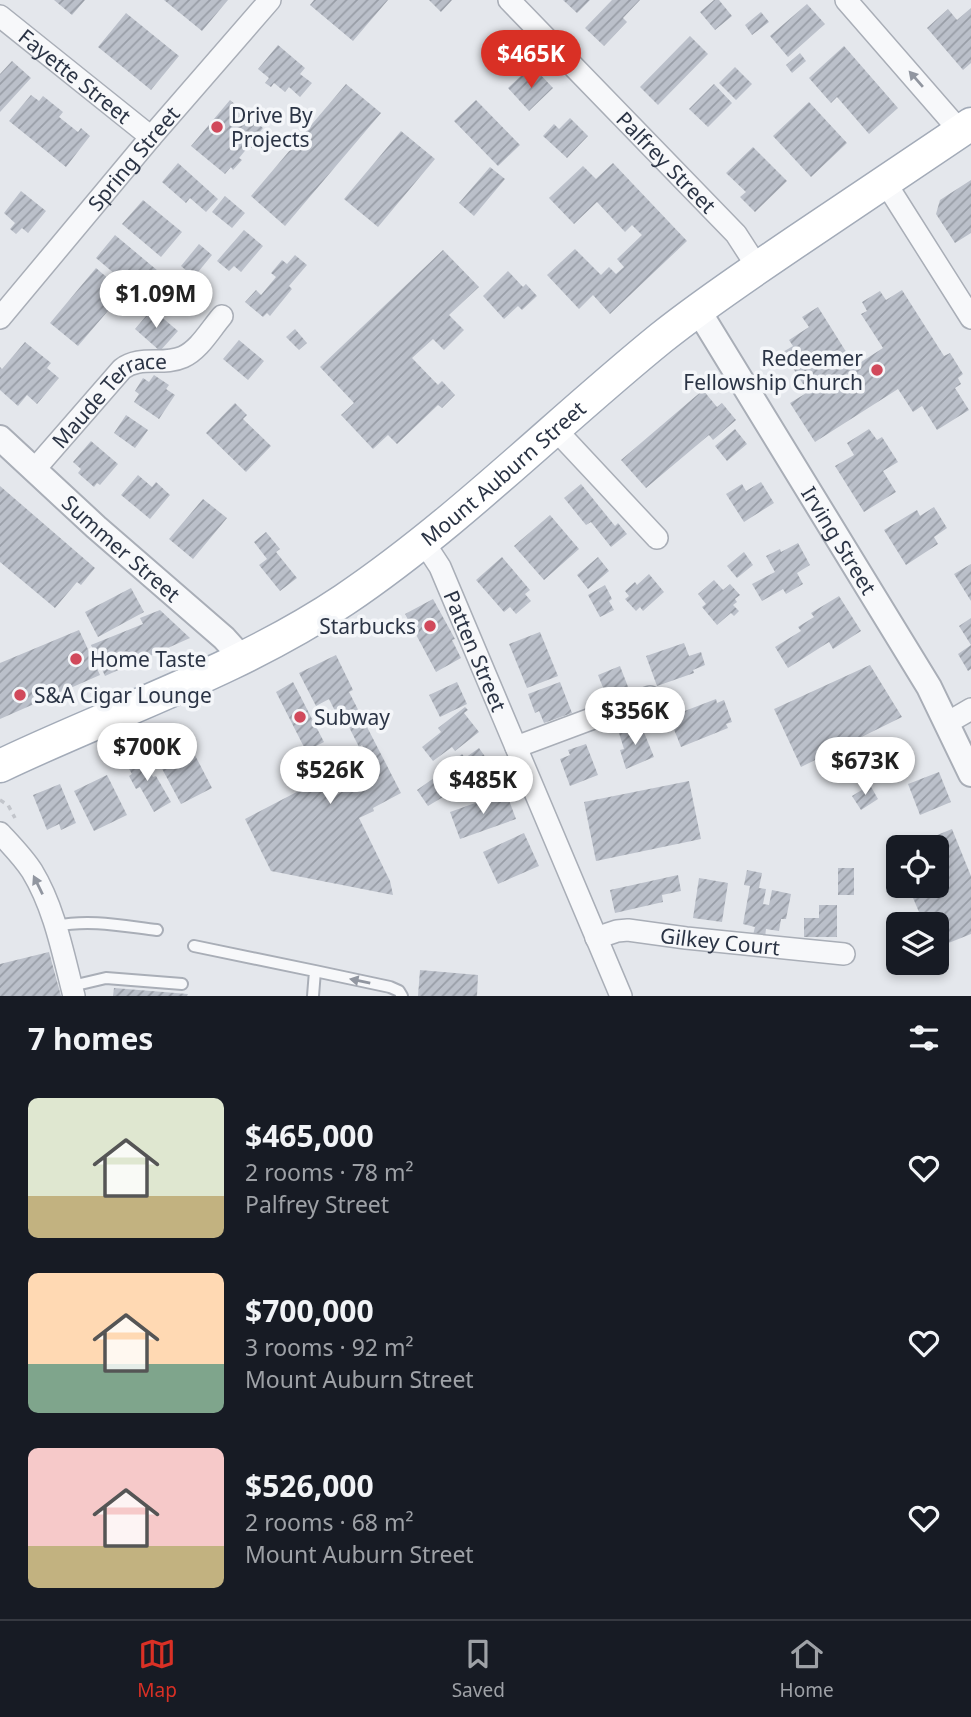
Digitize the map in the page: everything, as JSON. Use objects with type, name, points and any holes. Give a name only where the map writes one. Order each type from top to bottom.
[{"type":"main road","name":"Mount Auburn Street","points":[[0,766],[240,660],[343,600],[452,518],[641,354],[698,310],[966,127]]},
{"type":"street","name":"Spring Street","points":[[0,318],[270,0]]},
{"type":"street","name":"Palfrey Street","points":[[509,0],[734,231],[758,268]]},
{"type":"street","points":[[846,0],[966,127]]},
{"type":"street","name":"Fayette Street","points":[[0,16],[151,137]]},
{"type":"street","points":[[885,182],[971,318]]},
{"type":"street","name":"Irving Street","points":[[698,310],[920,673],[971,774]]},
{"type":"street","name":"Maude Terrace","points":[[34,470],[126,365],[181,358],[194,349],[222,316]]},
{"type":"street","points":[[555,429],[657,538]]},
{"type":"street","name":"Summer Street","points":[[0,438],[224,638],[240,660]]},
{"type":"street","name":"Patten Street","points":[[423,541],[440,567],[621,996]]},
{"type":"street","points":[[516,747],[650,697]]},
{"type":"street","points":[[947,723],[971,709]]},
{"type":"street","points":[[0,833],[32,871],[41,890],[56,926],[73,991]]},
{"type":"street","name":"Gilkey Court","points":[[596,938],[628,930],[845,954]]},
{"type":"lane","points":[[56,926],[95,922],[158,930]]},
{"type":"lane","points":[[194,946],[390,987],[399,991],[402,996]]},
{"type":"lane","points":[[313,996],[315,971]]},
{"type":"lane","points":[[73,991],[106,978],[183,984]]},
{"type":"building","points":[[54,0],[85,0],[72,15]]},
{"type":"building","points":[[164,0],[228,0],[202,31]]},
{"type":"building","points":[[314,0],[388,0],[353,41],[310,5]]},
{"type":"building","points":[[429,0],[452,0],[441,12]]},
{"type":"building","points":[[563,0],[590,0],[577,13]]},
{"type":"building","points":[[612,0],[640,0],[623,18],[627,22],[604,46],[585,28]]},
{"type":"building","points":[[714,0],[719,0],[732,16],[715,30],[700,12]]},
{"type":"building","points":[[807,4],[825,24],[788,57],[770,36]]},
{"type":"building","points":[[971,8],[971,63],[963,70],[927,28],[948,9],[957,20]]},
{"type":"building","points":[[761,12],[769,22],[752,35],[745,25]]},
{"type":"building","points":[[126,13],[179,56],[151,90],[98,47]]},
{"type":"building","points":[[690,36],[708,54],[658,105],[640,87]]},
{"type":"building","points":[[278,45],[305,68],[300,74],[312,83],[300,97],[289,87],[285,92],[274,83],[271,87],[265,83],[269,78],[258,69]]},
{"type":"building","points":[[844,46],[898,108],[869,134],[837,97],[831,103],[809,78]]},
{"type":"building","points":[[800,53],[806,61],[792,73],[786,65]]},
{"type":"building","points":[[12,61],[31,78],[0,112],[0,74]]},
{"type":"building","points":[[735,67],[752,84],[736,100],[719,83]]},
{"type":"building","points":[[536,70],[553,88],[529,111],[508,88],[523,74],[527,79]]},
{"type":"building","points":[[346,84],[381,113],[285,226],[251,196]]},
{"type":"building","points":[[714,84],[732,103],[708,127],[689,109]]},
{"type":"building","points":[[31,95],[39,101],[43,96],[63,112],[59,117],[78,132],[81,128],[90,136],[66,167],[9,121]]},
{"type":"building","points":[[230,100],[263,128],[257,136],[260,138],[252,148],[249,146],[239,158],[242,160],[225,174],[191,146]]},
{"type":"building","points":[[476,100],[520,145],[498,166],[454,121]]},
{"type":"building","points":[[809,102],[847,143],[811,177],[773,136]]},
{"type":"building","points":[[570,118],[588,136],[567,158],[543,136],[554,124],[559,129]]},
{"type":"building","points":[[401,131],[435,159],[378,227],[344,199]]},
{"type":"building","points":[[753,147],[787,181],[755,212],[740,197],[746,192],[726,173]]},
{"type":"building","points":[[178,163],[218,199],[206,212],[190,198],[186,203],[162,182]]},
{"type":"building","points":[[613,163],[687,241],[610,314],[593,295],[579,309],[547,275],[575,249],[601,275],[609,267],[616,274],[624,267],[617,259],[642,235],[632,225],[625,232],[597,202],[574,224],[549,198],[583,166],[596,179]]},
{"type":"building","points":[[490,167],[505,179],[474,216],[459,203]]},
{"type":"building","points":[[971,180],[971,233],[955,243],[936,214],[940,200]]},
{"type":"building","points":[[21,191],[46,211],[28,233],[22,228],[16,234],[10,229],[15,223],[4,213]]},
{"type":"building","points":[[225,196],[245,213],[232,228],[212,212]]},
{"type":"building","points":[[143,200],[182,232],[161,257],[122,224]]},
{"type":"building","points":[[244,230],[263,246],[241,272],[234,266],[229,271],[217,261]]},
{"type":"building","points":[[115,235],[182,291],[162,314],[96,258]]},
{"type":"building","points":[[199,244],[212,255],[194,277],[181,266]]},
{"type":"building","points":[[443,250],[479,287],[449,315],[464,330],[444,350],[433,339],[412,358],[438,385],[442,381],[455,395],[442,408],[438,405],[397,444],[388,435],[373,449],[341,415],[354,403],[320,367]]},
{"type":"building","points":[[295,255],[307,265],[289,286],[292,289],[270,316],[267,313],[263,317],[245,302],[256,290],[261,295],[276,277],[271,273],[282,260],[287,264]]},
{"type":"building","points":[[96,268],[124,292],[78,346],[50,323]]},
{"type":"building","points":[[508,271],[523,287],[526,284],[537,296],[522,310],[518,306],[504,319],[483,296]]},
{"type":"building","name":"Redeemer Fellowship Church","points":[[902,290],[944,356],[950,353],[963,374],[958,378],[961,384],[955,388],[969,410],[937,430],[922,406],[913,412],[898,389],[815,442],[790,403],[808,392],[783,352],[793,346],[789,340],[809,327],[802,317],[818,307],[855,366],[883,348],[861,314],[867,311],[862,302],[880,291],[886,300]]},
{"type":"building","points":[[152,309],[178,331],[160,351],[135,329]]},
{"type":"building","points":[[295,329],[307,343],[299,350],[286,337]]},
{"type":"building","points":[[239,340],[264,361],[248,380],[223,359]]},
{"type":"building","points":[[25,342],[51,363],[47,368],[59,378],[37,404],[27,395],[18,406],[0,390],[0,367],[2,369]]},
{"type":"building","points":[[154,375],[169,385],[166,389],[175,395],[159,419],[134,402],[139,394],[135,391],[143,378],[149,382]]},
{"type":"building","points":[[703,390],[717,407],[722,403],[736,420],[713,440],[709,435],[646,488],[621,460]]},
{"type":"building","points":[[235,403],[247,415],[243,419],[271,446],[246,472],[206,433]]},
{"type":"building","points":[[126,415],[148,430],[135,448],[114,433]]},
{"type":"building","points":[[735,429],[747,444],[727,461],[715,446]]},
{"type":"building","points":[[869,429],[877,440],[882,437],[898,462],[883,471],[896,492],[864,512],[835,466],[854,455],[847,443]]},
{"type":"building","points":[[91,441],[118,464],[100,485],[97,483],[94,487],[78,473],[81,469],[73,462]]},
{"type":"building","points":[[138,475],[152,487],[156,482],[170,495],[150,519],[121,495]]},
{"type":"building","points":[[761,482],[774,503],[744,522],[726,494],[742,484],[746,491]]},
{"type":"building","points":[[581,484],[615,526],[618,523],[627,534],[611,547],[591,522],[586,525],[564,498]]},
{"type":"building","points":[[0,486],[95,568],[81,585],[77,582],[55,608],[0,562]]},
{"type":"building","points":[[203,499],[227,518],[193,559],[169,539]]},
{"type":"building","points":[[934,507],[947,528],[934,537],[938,544],[906,565],[884,530],[917,510],[920,516]]},
{"type":"building","points":[[550,515],[579,549],[544,580],[514,546]]},
{"type":"building","points":[[266,532],[280,549],[276,552],[297,578],[280,591],[259,565],[267,559],[254,542]]},
{"type":"building","points":[[798,543],[810,565],[797,573],[803,584],[786,594],[783,589],[762,601],[752,584],[775,572],[766,556]]},
{"type":"building","points":[[744,552],[753,565],[737,578],[727,566]]},
{"type":"building","points":[[502,557],[530,590],[525,594],[531,601],[516,614],[510,607],[504,612],[476,580]]},
{"type":"building","points":[[598,557],[609,571],[588,589],[577,575]]},
{"type":"building","points":[[971,564],[971,601],[954,574]]},
{"type":"building","points":[[649,574],[664,592],[643,611],[640,607],[636,611],[625,599],[629,596],[625,591]]},
{"type":"building","points":[[714,580],[723,590],[730,584],[740,595],[733,605],[739,611],[734,616],[731,613],[717,625],[702,607],[706,604],[698,594]]},
{"type":"building","points":[[605,585],[614,610],[600,617],[588,595]]},
{"type":"building","points":[[131,588],[144,612],[98,637],[85,612]]},
{"type":"building","points":[[839,596],[861,631],[833,649],[829,642],[788,668],[775,647],[801,631],[798,627],[814,617],[811,613]]},
{"type":"building","name":"Starbucks","points":[[433,599],[455,639],[452,640],[461,658],[436,672],[405,614]]},
{"type":"building","points":[[160,610],[190,638],[105,676],[91,645],[143,624],[140,618]]},
{"type":"building","points":[[971,618],[971,645],[959,626]]},
{"type":"building","points":[[79,630],[100,675],[0,719],[0,663]]},
{"type":"building","points":[[540,632],[558,676],[527,688],[509,644]]},
{"type":"building","points":[[684,643],[689,656],[701,652],[705,665],[693,670],[694,673],[657,686],[646,656]]},
{"type":"building","points":[[971,645],[971,669],[968,671],[958,654]]},
{"type":"building","points":[[336,655],[353,690],[349,692],[401,793],[359,818],[390,881],[393,895],[271,871],[245,819],[314,783],[330,791],[333,797],[345,790],[337,774],[369,758],[362,745],[359,747],[342,713],[337,715],[329,699],[316,706],[299,673]]},
{"type":"building","points":[[870,665],[902,717],[801,767],[774,709]]},
{"type":"building","points":[[620,666],[630,692],[608,700],[598,675]]},
{"type":"building","name":"Subway","points":[[293,682],[324,742],[306,751],[276,692]]},
{"type":"building","points":[[457,682],[467,704],[440,717],[429,695]]},
{"type":"building","points":[[560,682],[572,713],[544,723],[539,711],[535,713],[528,694]]},
{"type":"building","points":[[716,699],[717,703],[724,700],[732,722],[726,724],[728,728],[681,747],[669,717]]},
{"type":"building","points":[[465,707],[468,710],[464,713],[479,732],[455,751],[452,747],[433,761],[422,747],[441,732],[438,728]]},
{"type":"building","points":[[641,725],[654,757],[626,769],[620,750],[624,749],[619,733]]},
{"type":"building","points":[[184,734],[212,788],[181,804],[152,750]]},
{"type":"building","points":[[586,744],[598,775],[570,786],[560,759],[570,755],[568,750]]},
{"type":"building","points":[[479,748],[493,768],[468,786],[466,783],[428,806],[417,790],[441,773],[443,776],[455,767],[452,762],[462,754],[465,758]]},
{"type":"building","points":[[140,754],[171,802],[154,812],[140,787],[136,789],[125,762]]},
{"type":"building","points":[[939,772],[951,802],[920,815],[908,784]]},
{"type":"building","points":[[107,775],[127,815],[94,831],[74,791]]},
{"type":"building","points":[[689,781],[701,839],[596,861],[584,802]]},
{"type":"building","points":[[60,784],[76,823],[61,830],[59,824],[47,830],[33,795]]},
{"type":"building","points":[[870,785],[878,799],[861,810],[852,796]]},
{"type":"building","points":[[506,792],[516,819],[460,839],[450,812]]},
{"type":"building","points":[[952,829],[971,876],[971,934],[949,943],[949,912],[919,912],[913,898],[949,898],[949,835],[937,835]]},
{"type":"building","points":[[524,833],[539,866],[498,884],[483,852]]},
{"type":"building","points":[[838,868],[854,868],[854,895],[838,895]]},
{"type":"building","points":[[747,870],[762,873],[759,888],[766,889],[763,904],[769,905],[772,890],[791,894],[786,919],[781,919],[779,931],[766,929],[765,937],[753,935],[755,927],[743,924],[750,886],[744,885]]},
{"type":"building","points":[[678,875],[681,891],[662,895],[663,902],[615,913],[610,890]]},
{"type":"building","points":[[699,878],[728,883],[722,922],[693,918]]},
{"type":"building","points":[[819,905],[837,905],[837,937],[804,937],[804,918],[819,918]]},
{"type":"building","points":[[49,952],[61,996],[0,996],[0,964]]},
{"type":"building","points":[[420,970],[478,975],[477,996],[418,996]]},
{"type":"building","points":[[114,988],[188,994],[113,996]]},
{"type":"place","name":"Drive By Projects","points":[[217,127]]},
{"type":"place","name":"Redeemer Fellowship Church","points":[[877,370]]},
{"type":"place","name":"Starbucks","points":[[430,626]]},
{"type":"place","name":"Home Taste","points":[[76,659]]},
{"type":"place","name":"S&A Cigar Lounge","points":[[20,695]]},
{"type":"place","name":"Subway","points":[[300,717]]}]
